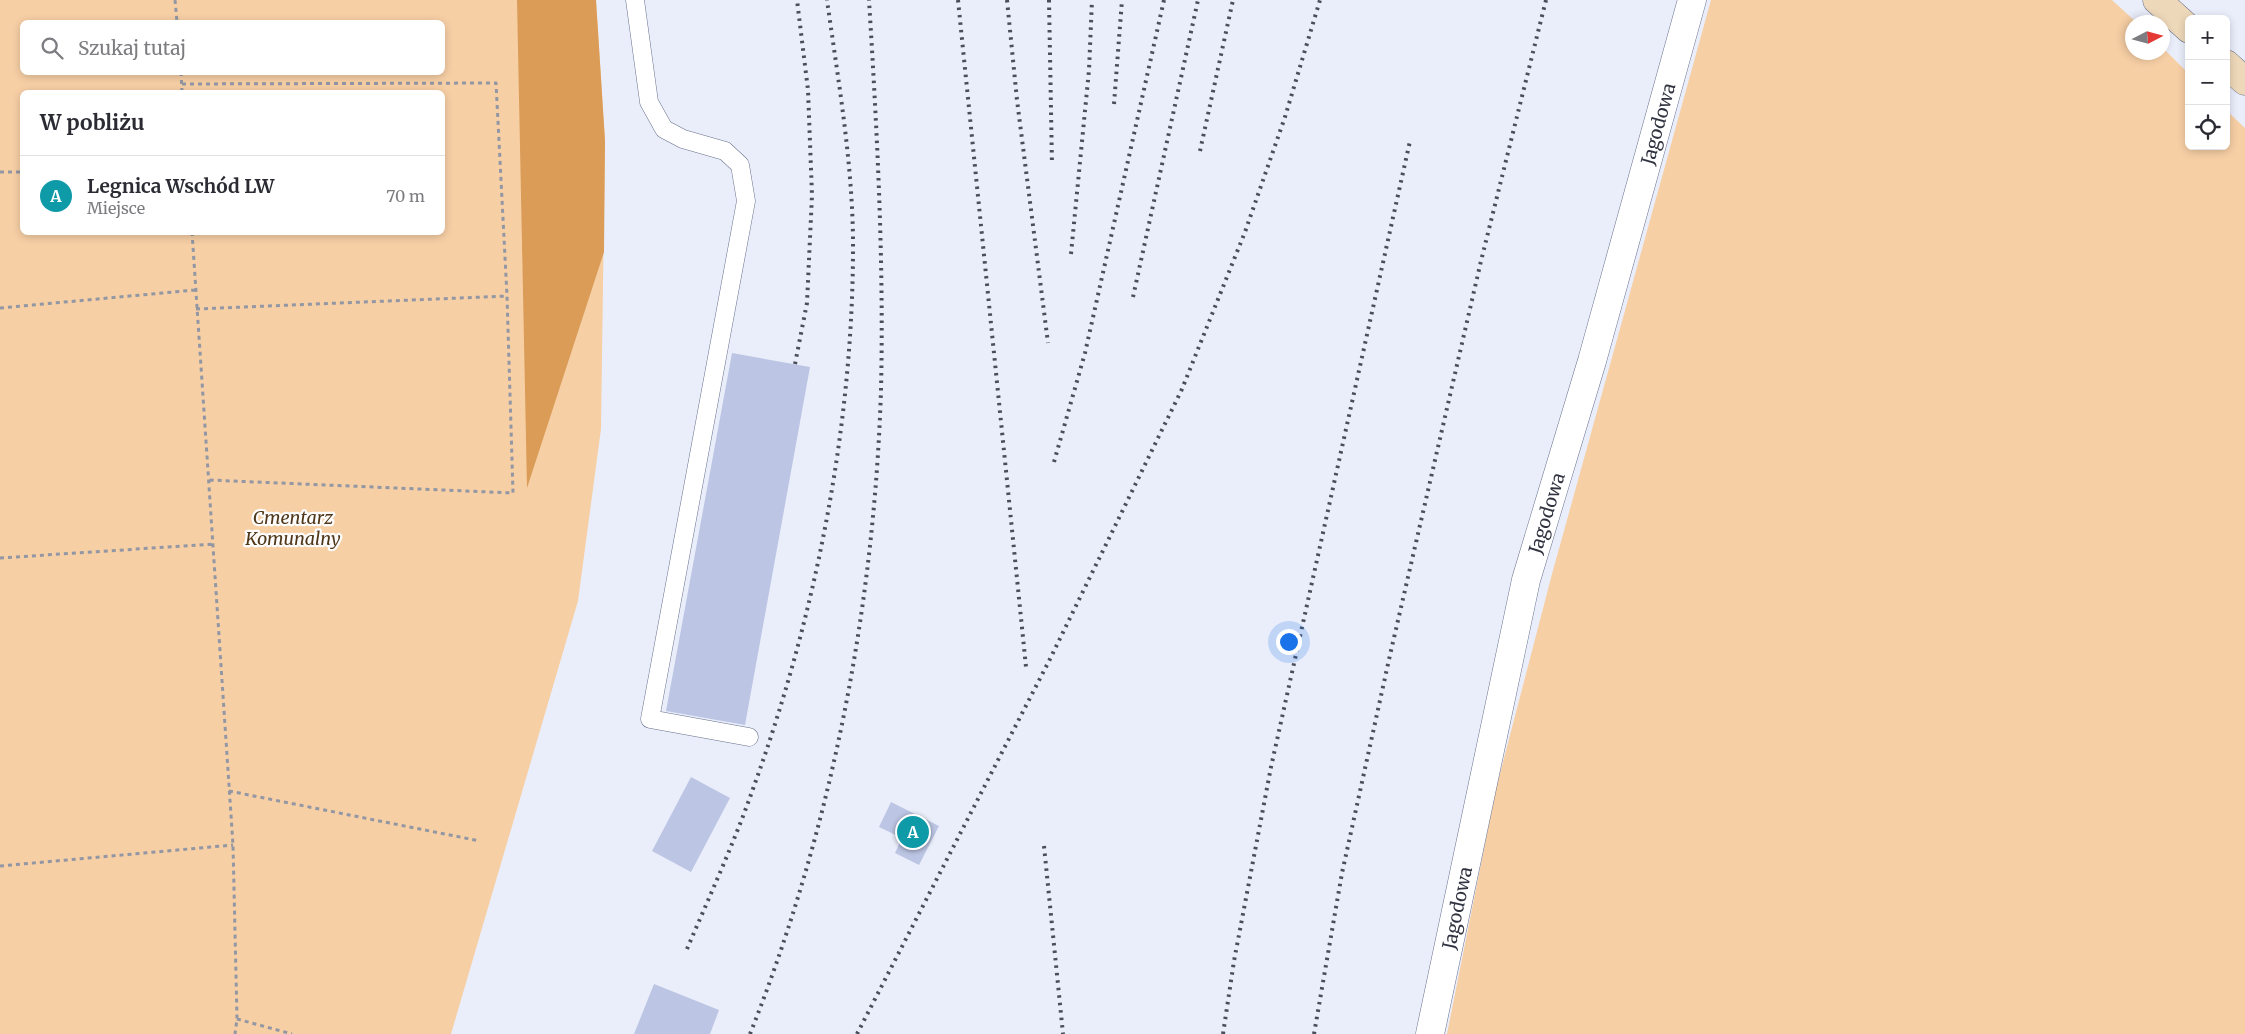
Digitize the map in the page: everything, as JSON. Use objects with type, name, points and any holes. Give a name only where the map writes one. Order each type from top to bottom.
[{"type":"street","name":"Jagodowa","points":[[1430,1034],[1526,580],[1592,361],[1692,0]]},
{"type":"street","points":[[2157,0],[2185,25]]},
{"type":"street","points":[[2230,68],[2245,81]]},
{"type":"lane","points":[[635,0],[649,102],[664,129],[683,139],[725,151],[740,165],[746,201],[650,719],[748,737]]},
{"type":"path","points":[[175,0],[177,20]]},
{"type":"path","points":[[181,75],[182,90]]},
{"type":"path","points":[[182,84],[496,83],[513,493],[209,480]]},
{"type":"path","points":[[0,172],[20,172]]},
{"type":"path","points":[[192,235],[233,845],[237,1019],[235,1034]]},
{"type":"path","points":[[0,308],[195,290]]},
{"type":"path","points":[[196,309],[506,296]]},
{"type":"path","points":[[0,558],[214,544]]},
{"type":"path","points":[[229,791],[480,841]]},
{"type":"path","points":[[0,866],[233,845]]},
{"type":"path","points":[[237,1019],[292,1034]]},
{"type":"green space","name":"Cmentarz Komunalny","points":[[0,0],[596,0],[605,141],[601,429],[578,601],[451,1034],[0,1034]]},
{"type":"green space","points":[[1711,0],[2112,0],[2128,15],[2125,15],[2125,60],[2170,60],[2170,55],[2185,70],[2185,150],[2230,150],[2230,114],[2245,128],[2245,1034],[1447,1034],[1496,789],[1552,574]]},
{"type":"shaded area","points":[[517,0],[596,0],[605,141],[604,252],[527,488]]},
{"type":"building","points":[[732,353],[810,367],[745,725],[666,711]]},
{"type":"building","points":[[691,777],[730,798],[691,872],[652,851]]},
{"type":"building","points":[[891,802],[939,826],[919,865],[895,853],[902,838],[879,827]]},
{"type":"building","points":[[654,984],[719,1010],[710,1034],[634,1034]]},
{"type":"railway","points":[[795,364],[807,303],[812,195],[808,90],[797,0]]},
{"type":"railway","points":[[687,949],[739,827],[776,721],[796,654],[813,586],[827,517],[838,447],[847,377],[852,308],[853,239],[847,149],[827,0]]},
{"type":"railway","points":[[750,1034],[779,957],[804,878],[825,799],[858,637],[869,555],[877,472],[882,341],[879,195],[869,0]]},
{"type":"railway","points":[[958,0],[1026,667]]},
{"type":"railway","points":[[1007,0],[1017,100],[1048,343]]},
{"type":"railway","points":[[1049,0],[1052,165]]},
{"type":"railway","points":[[1071,254],[1089,70],[1092,0]]},
{"type":"railway","points":[[1114,104],[1122,0]]},
{"type":"railway","points":[[1054,462],[1085,353],[1164,0]]},
{"type":"railway","points":[[1133,297],[1198,0]]},
{"type":"railway","points":[[1200,151],[1233,0]]},
{"type":"railway","points":[[857,1034],[1049,661],[1182,389],[1245,232],[1285,117],[1320,0]]},
{"type":"railway","points":[[1314,1034],[1342,873],[1390,655],[1481,261],[1546,0]]},
{"type":"railway","points":[[1223,1034],[1234,961],[1271,767],[1410,141]]},
{"type":"railway","points":[[1044,846],[1063,1034]]},
{"type":"place","name":"Legnica Wschód LW","points":[[913,832]]}]
